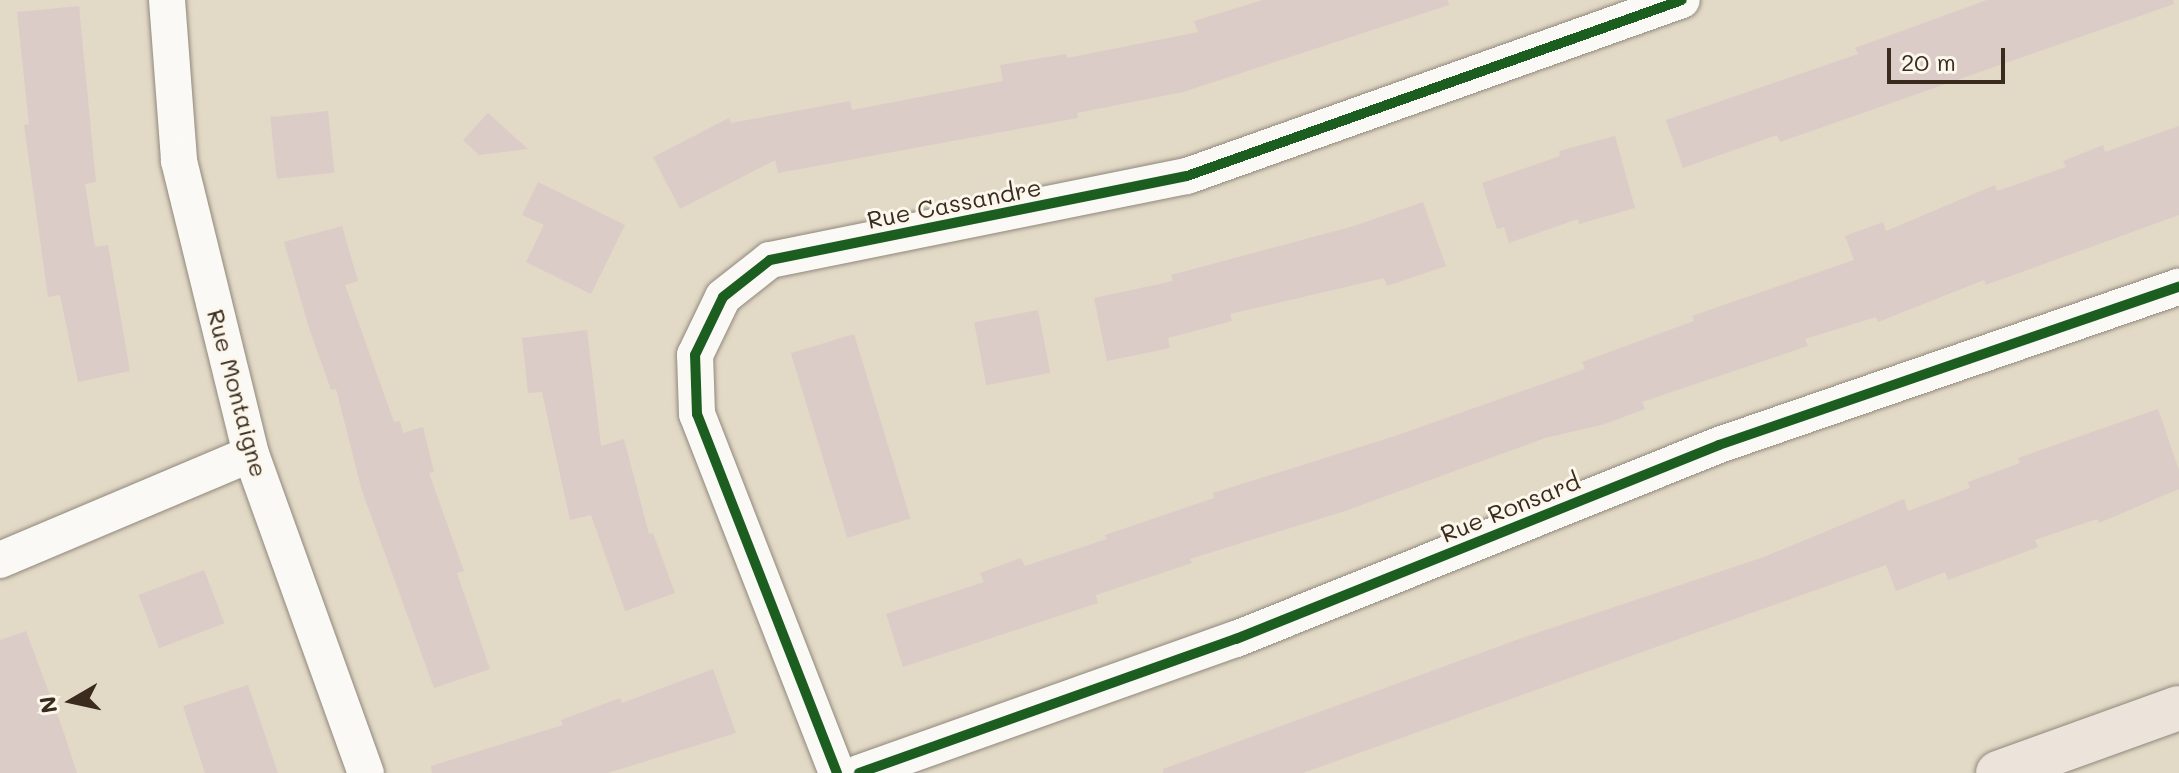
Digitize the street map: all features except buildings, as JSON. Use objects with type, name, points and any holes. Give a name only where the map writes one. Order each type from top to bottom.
[{"type":"highway","points":[[1998,773],[2179,708]]},
{"type":"street","name":"Rue Montaigne","points":[[167,0],[179,161],[251,454],[366,773]]},
{"type":"street","name":"Rue Cassandre","points":[[837,773],[697,414],[695,355],[723,297],[770,260],[1187,176],[1682,0]]},
{"type":"street","name":"Rue Ronsard","points":[[859,773],[1236,639],[1719,445],[2179,287]]},
{"type":"street","points":[[0,560],[251,454]]},
{"type":"cycle path","points":[[837,773],[697,414],[695,355],[723,297],[770,260],[1187,176],[1682,0]]},
{"type":"cycle path","points":[[859,773],[1236,639],[1719,445],[2179,287]]}]
